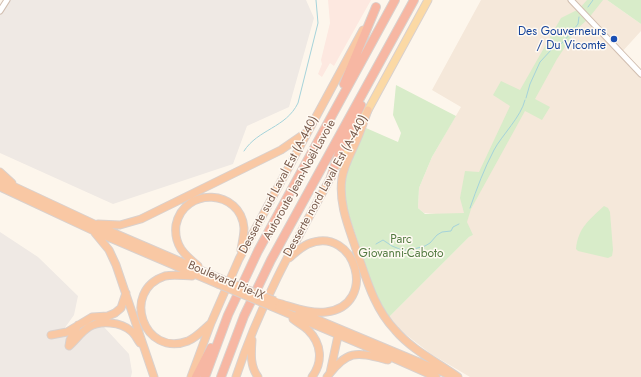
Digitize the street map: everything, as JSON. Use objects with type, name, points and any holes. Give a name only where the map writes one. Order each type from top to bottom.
[{"type":"highway","name":"Autoroute Jean-Noël-Lavoie","points":[[205,377],[228,315],[261,245],[395,0]]},
{"type":"highway","name":"Autoroute Jean-Noël-Lavoie","points":[[221,377],[242,322],[267,267],[414,0]]},
{"type":"highway","points":[[330,118],[378,4]]},
{"type":"highway","name":"Desserte sud Laval Est (A-440)","points":[[191,377],[211,323],[239,259],[307,131],[378,4]]},
{"type":"highway","points":[[331,177],[340,150],[380,60]]},
{"type":"highway","points":[[368,110],[345,167],[341,187],[344,210],[357,251],[374,299],[389,325],[408,342],[458,377]]},
{"type":"highway","points":[[95,224],[120,225],[141,219],[281,150],[307,131]]},
{"type":"highway","points":[[0,172],[14,187]]},
{"type":"highway","name":"Desserte nord Laval Est (A-440)","points":[[236,377],[252,332],[285,262],[331,177]]},
{"type":"highway","name":"Boulevard Pie-IX","points":[[0,180],[201,274],[339,332],[436,377]]},
{"type":"highway","name":"Boulevard Pie-IX","points":[[0,187],[94,232],[201,274]]},
{"type":"highway","points":[[0,192],[20,197]]},
{"type":"highway","points":[[201,274],[181,250],[177,241],[176,231],[178,219],[182,211],[190,203],[199,198],[220,198],[231,204],[239,213],[244,229],[239,259]]},
{"type":"highway","points":[[94,232],[111,253],[126,292],[154,377]]},
{"type":"highway","points":[[275,304],[314,312],[331,312],[348,301],[354,292],[357,283],[356,271],[351,258],[342,248],[332,243],[310,243],[300,248],[285,262]]},
{"type":"highway","points":[[201,274],[171,275],[162,277],[155,282],[143,297],[141,305],[142,317],[151,334],[161,340],[172,343],[185,342],[193,338],[211,323]]},
{"type":"highway","points":[[51,335],[65,333],[92,317],[111,316],[121,308],[126,292]]},
{"type":"highway","name":"Boulevard Pie-IX","points":[[275,304],[287,313],[455,377]]},
{"type":"highway","points":[[287,313],[310,332],[317,344],[319,359],[317,368],[312,377]]},
{"type":"highway","points":[[196,377],[228,315]]},
{"type":"highway","points":[[78,325],[70,340],[69,346],[88,328],[95,324],[102,323],[119,325],[129,330],[145,349]]},
{"type":"highway","points":[[252,332],[251,360],[258,377]]},
{"type":"highway","points":[[328,375],[339,332]]},
{"type":"highway","points":[[328,375],[346,357],[357,354],[366,354],[408,364]]},
{"type":"main road","name":"Desserte nord Laval Est (A-440)","points":[[331,177],[428,0]]},
{"type":"street","points":[[0,11],[7,0]]},
{"type":"street","points":[[571,0],[641,74]]},
{"type":"shaded area","points":[[7,0],[306,0],[314,18],[289,107],[247,126],[233,164],[113,204],[0,153],[0,11]]},
{"type":"shaded area","points":[[328,0],[371,0],[334,66],[330,63],[322,77],[318,74],[322,64],[321,60],[330,23]]},
{"type":"shaded area","points":[[481,0],[607,0],[641,24],[641,31],[621,53],[641,74],[641,377],[470,377],[431,354],[400,330],[389,317],[469,237],[473,235],[435,214],[424,213],[418,208],[419,188],[432,157],[461,107],[432,90]]},
{"type":"shaded area","points":[[0,232],[38,257],[78,296],[74,315],[64,329],[79,341],[89,329],[98,326],[104,327],[129,354],[132,372],[131,377],[0,377]]},
{"type":"green space","name":"Parc Giovanni-Caboto","points":[[587,0],[603,0],[588,19],[577,29],[557,59],[535,99],[550,107],[542,120],[525,111],[471,209],[467,222],[473,235],[469,237],[389,317],[375,293],[347,209],[344,192],[346,176],[350,163],[366,128],[398,142],[401,133],[393,115],[396,85],[456,116],[432,157],[419,188],[418,208],[425,214],[464,213],[460,198],[465,171],[479,172],[510,106],[493,95],[501,81],[520,90],[561,18],[579,9]]},
{"type":"green space","points":[[607,0],[641,0],[641,24]]},
{"type":"green space","points":[[604,206],[608,208],[610,212],[613,250],[612,256],[608,258],[578,251],[576,249],[579,235],[585,225]]},
{"type":"waterway","points":[[244,151],[257,138],[286,118],[298,103],[318,23],[316,0]]},
{"type":"waterway","points":[[588,7],[593,0]]},
{"type":"waterway","points":[[526,98],[530,84],[540,62],[552,49],[561,44],[571,33],[578,24],[579,17]]},
{"type":"waterway","points":[[470,208],[487,164],[497,144],[520,113],[525,100]]},
{"type":"waterway","points":[[376,244],[383,240],[402,250],[410,250],[425,246],[437,235],[442,232],[451,231],[453,227],[459,224]]},
{"type":"place","name":"Des Gouverneurs / Du Vicomte","points":[[614,39]]}]
